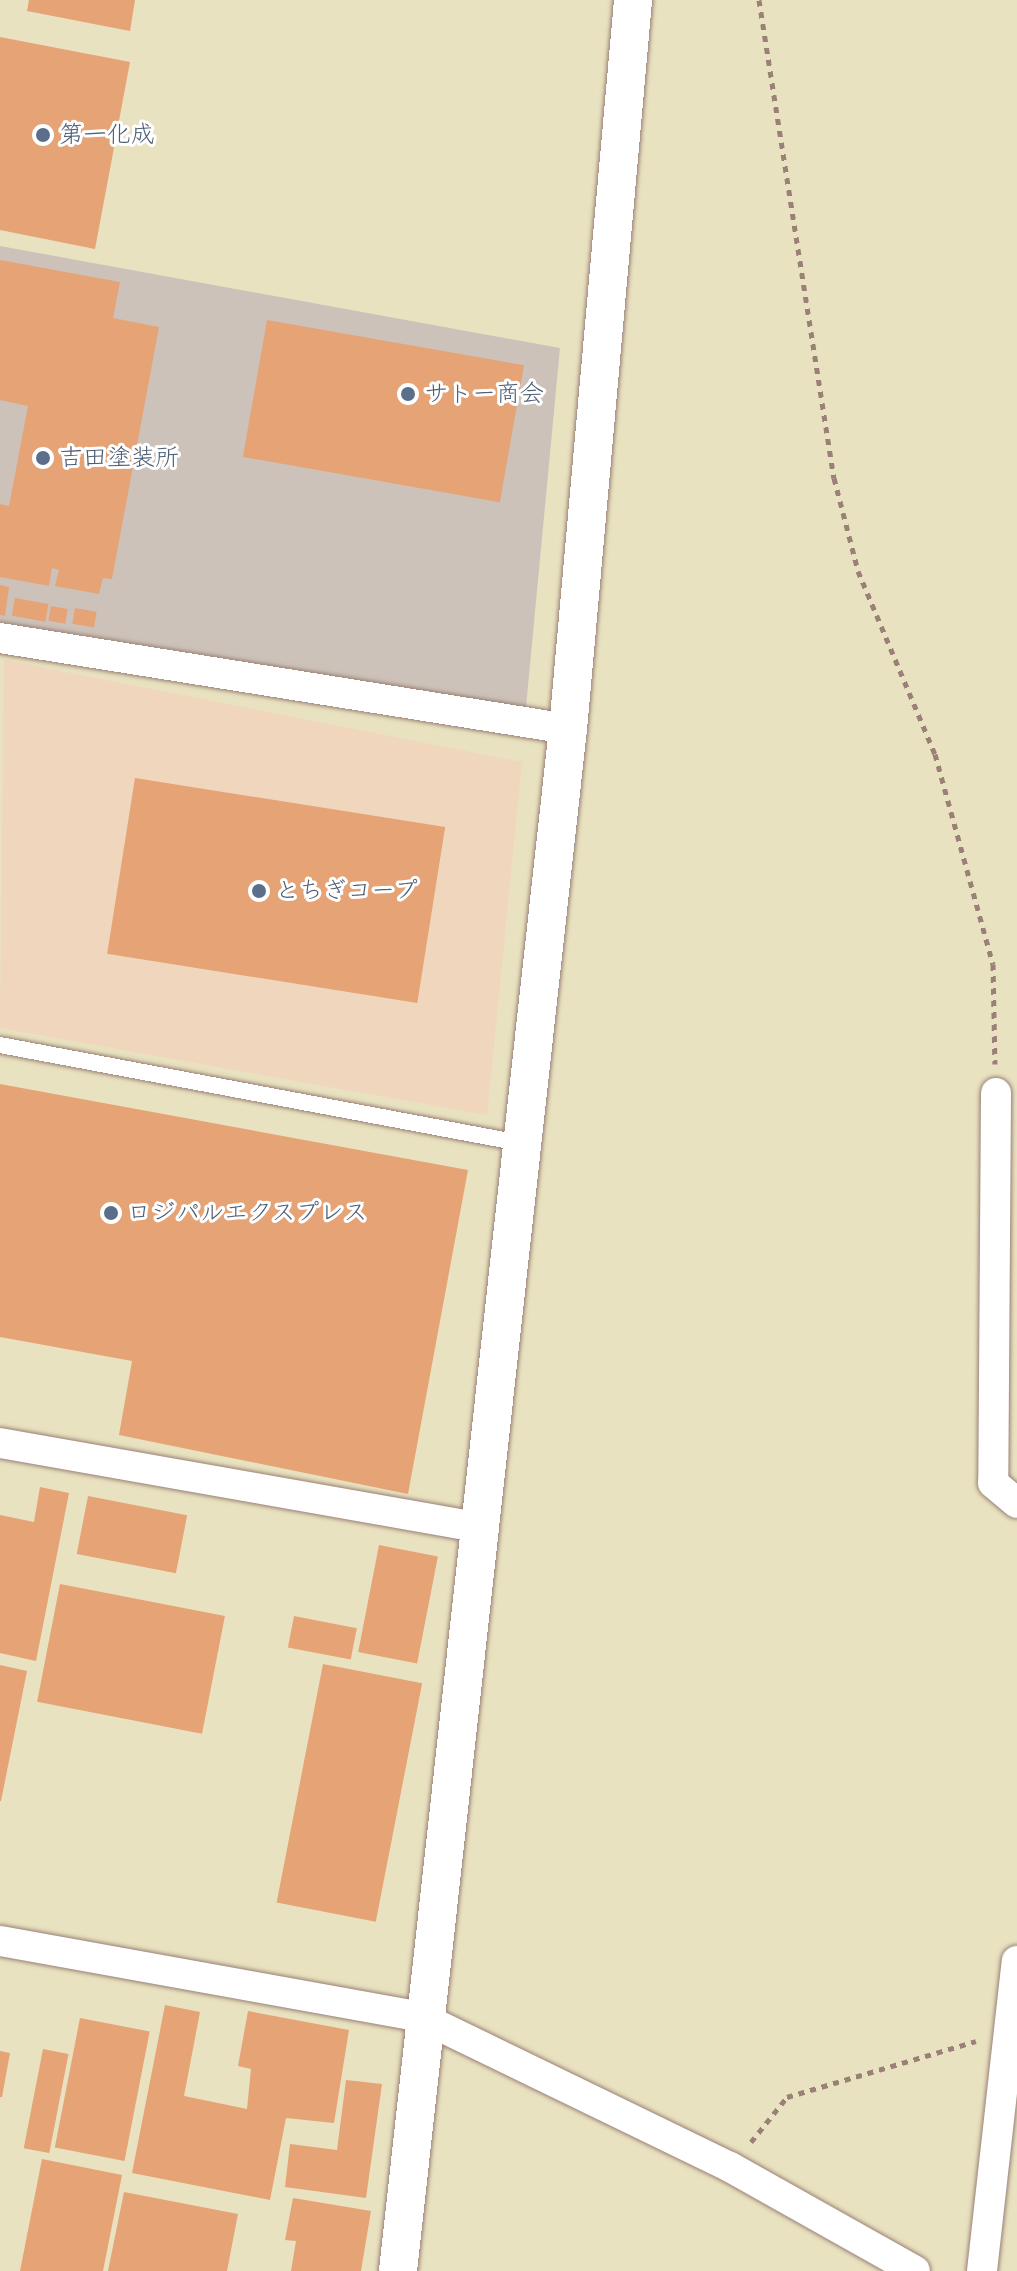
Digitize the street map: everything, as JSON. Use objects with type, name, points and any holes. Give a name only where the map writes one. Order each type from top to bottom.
[{"type":"street","points":[[398,2271],[421,2017],[475,1527],[568,729],[633,0]]},
{"type":"street","points":[[0,638],[568,729]]},
{"type":"street","points":[[996,1093],[993,1483],[1017,1503]]},
{"type":"street","points":[[0,1443],[475,1527]]},
{"type":"street","points":[[0,1941],[421,2017],[730,2167],[915,2271]]},
{"type":"street","points":[[982,2271],[1017,1961]]},
{"type":"lane","points":[[0,1045],[520,1143]]},
{"type":"path","points":[[759,0],[834,478],[858,571],[935,754],[993,964],[996,1093]]},
{"type":"path","points":[[730,2167],[787,2097],[1007,2032]]},
{"type":"shaded area","points":[[0,246],[560,348],[526,707],[0,622]]},
{"type":"shaded area","name":"とちぎコープ","points":[[4,660],[522,762],[487,1115],[0,1028]]},
{"type":"building","points":[[29,0],[135,0],[130,31],[27,11]]},
{"type":"building","points":[[0,37],[130,62],[95,249],[0,230]]},
{"type":"building","points":[[0,260],[120,282],[113,318],[159,327],[112,579],[103,578],[99,594],[55,586],[59,570],[52,568],[49,586],[0,577],[0,504],[9,506],[28,406],[0,400]]},
{"type":"building","points":[[267,320],[524,365],[500,502],[243,457]]},
{"type":"building","points":[[0,585],[9,587],[5,616],[0,615]]},
{"type":"building","points":[[15,598],[48,604],[45,622],[12,616]]},
{"type":"building","points":[[51,606],[68,609],[65,624],[48,621]]},
{"type":"building","points":[[75,608],[97,612],[94,628],[72,624]]},
{"type":"building","points":[[135,778],[445,827],[417,1003],[107,954]]},
{"type":"building","points":[[0,1084],[468,1170],[408,1494],[119,1435],[132,1361],[0,1337]]},
{"type":"building","points":[[40,1487],[69,1493],[36,1661],[0,1653],[0,1515],[34,1522]]},
{"type":"building","points":[[88,1496],[187,1515],[176,1573],[77,1554]]},
{"type":"building","points":[[379,1545],[438,1556],[417,1663],[358,1652]]},
{"type":"building","points":[[60,1584],[225,1616],[202,1734],[37,1702]]},
{"type":"building","points":[[294,1616],[357,1628],[351,1660],[288,1647]]},
{"type":"building","points":[[323,1664],[422,1683],[376,1922],[277,1903]]},
{"type":"building","points":[[0,1665],[27,1671],[1,1801],[0,1801]]},
{"type":"building","points":[[165,2005],[200,2012],[184,2096],[247,2109],[251,2069],[238,2066],[248,2011],[349,2030],[334,2123],[286,2118],[270,2200],[132,2173]]},
{"type":"building","points":[[80,2018],[150,2032],[125,2161],[55,2148]]},
{"type":"building","points":[[43,2049],[69,2054],[49,2153],[24,2148]]},
{"type":"building","points":[[0,2051],[10,2053],[2,2097],[0,2097]]},
{"type":"building","points":[[346,2080],[382,2084],[366,2198],[285,2187],[290,2144],[337,2150]]},
{"type":"building","points":[[42,2159],[122,2175],[103,2271],[20,2271]]},
{"type":"building","points":[[124,2192],[238,2214],[227,2271],[108,2271]]},
{"type":"building","points":[[293,2198],[371,2211],[361,2271],[291,2271],[296,2241],[285,2240]]},
{"type":"place","name":"第一化成","points":[[43,135]]},
{"type":"place","name":"サトー商会","points":[[408,394]]},
{"type":"place","name":"吉田塗装所","points":[[43,458]]},
{"type":"place","name":"とちぎコープ","points":[[259,891]]},
{"type":"place","name":"ロジパルエクスプレス","points":[[111,1213]]}]
